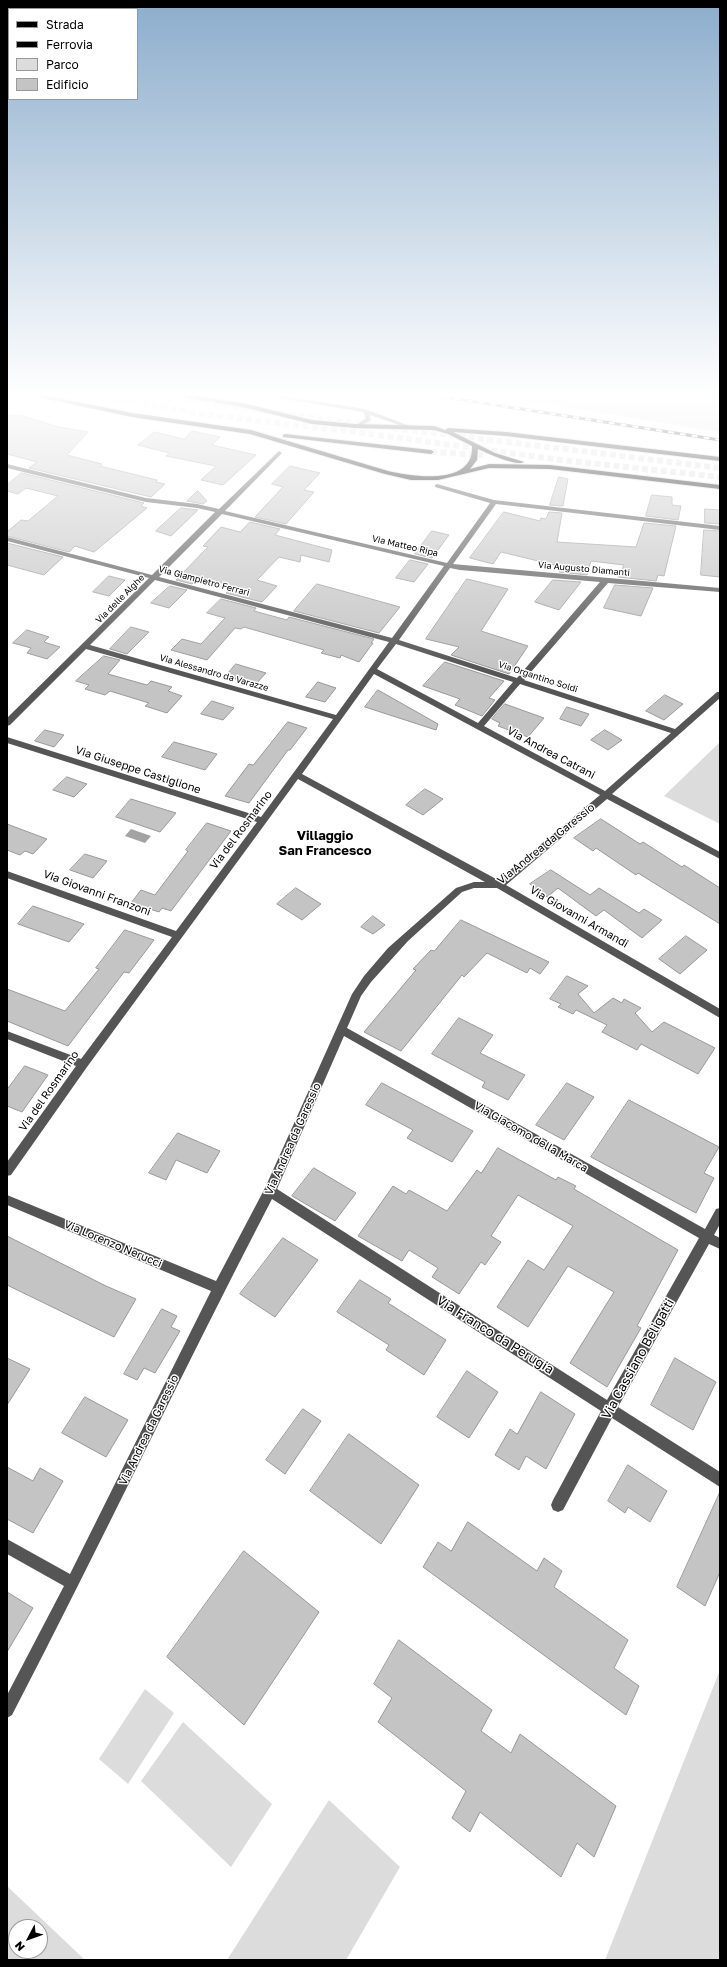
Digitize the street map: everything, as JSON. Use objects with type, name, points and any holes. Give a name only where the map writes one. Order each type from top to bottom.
[{"type":"main road","points":[[702,485],[720,487]]},
{"type":"street","name":"Via Matteo Ripa","points":[[84,485],[146,500],[185,503],[447,565]]},
{"type":"street","name":"Via delle Alghe","points":[[7,723],[248,485]]},
{"type":"street","points":[[437,486],[494,502],[720,528]]},
{"type":"street","name":"Via del Rosmarino","points":[[7,1171],[83,1064],[262,821],[297,776],[337,718],[395,641],[447,565],[494,502]]},
{"type":"street","name":"Via Giampietro Ferrari","points":[[7,539],[395,641]]},
{"type":"street","name":"Via Augusto Diamanti","points":[[447,565],[460,568],[720,590]]},
{"type":"street","points":[[479,727],[606,580]]},
{"type":"street","name":"Via Organtino Soldi","points":[[395,641],[675,732]]},
{"type":"street","name":"Via Alessandro da Varazze","points":[[85,646],[337,718]]},
{"type":"street","name":"Via Andrea Catrani","points":[[373,670],[720,856]]},
{"type":"street","name":"Via Andrea da Garessio","points":[[7,1710],[73,1583],[219,1288],[270,1191],[357,994],[368,976],[388,955],[459,890],[474,885],[499,885],[606,795],[675,732],[720,694]]},
{"type":"street","name":"Via Giuseppe Castiglione","points":[[7,740],[262,821]]},
{"type":"street","name":"Via Giovanni Armandi","points":[[297,776],[499,885],[720,1014]]},
{"type":"street","name":"Via Giovanni Franzoni","points":[[7,874],[178,936]]},
{"type":"street","name":"Via Giacomo della Marca","points":[[342,1030],[720,1244]]},
{"type":"street","points":[[7,1035],[83,1064]]},
{"type":"street","name":"Via Franco da Perugia","points":[[270,1191],[720,1480]]},
{"type":"street","name":"Via Lorenzo Nerucci","points":[[7,1200],[219,1288]]},
{"type":"street","name":"Via Cassiano Beligatti","points":[[558,1506],[610,1408],[720,1213]]},
{"type":"street","points":[[7,1546],[73,1583]]},
{"type":"green space","points":[[720,742],[720,824],[664,796]]},
{"type":"green space","points":[[720,1670],[720,1960],[605,1960]]},
{"type":"green space","points":[[145,1689],[174,1713],[128,1784],[99,1759]]},
{"type":"green space","points":[[183,1722],[272,1804],[231,1867],[141,1781]]},
{"type":"green space","points":[[329,1800],[400,1867],[346,1960],[227,1960]]},
{"type":"green space","points":[[7,1886],[42,1919],[8,1919],[8,1959],[48,1959],[48,1925],[85,1960],[7,1960]]},
{"type":"shaded area","points":[[131,829],[151,836],[145,843],[125,836]]},
{"type":"building","points":[[7,485],[70,485],[144,503],[141,506],[147,508],[94,552],[75,546],[69,552],[7,536],[7,532],[21,520],[28,521],[58,496],[26,488],[18,494],[7,491]]},
{"type":"building","points":[[100,485],[164,485],[151,497]]},
{"type":"building","points":[[275,485],[309,485],[304,490],[314,492],[286,524],[255,517],[283,487]]},
{"type":"building","points":[[556,485],[567,485],[563,506],[550,505]]},
{"type":"building","points":[[198,491],[207,501],[203,504],[187,501]]},
{"type":"building","points":[[652,495],[672,497],[672,505],[681,506],[678,520],[646,516]]},
{"type":"building","points":[[181,508],[198,510],[171,536],[156,531]]},
{"type":"building","points":[[705,509],[720,510],[720,524],[705,523]]},
{"type":"building","points":[[504,512],[540,521],[541,518],[546,519],[549,512],[562,513],[557,542],[636,547],[644,523],[676,526],[664,576],[658,575],[656,581],[618,577],[624,565],[591,561],[587,575],[559,572],[563,567],[501,552],[493,564],[470,558]]},
{"type":"building","points":[[250,522],[280,529],[275,535],[332,550],[329,562],[301,555],[300,562],[279,557],[257,580],[277,586],[262,602],[226,593],[233,586],[199,577],[192,584],[176,580],[208,547],[203,546],[221,527],[240,532]]},
{"type":"building","points":[[704,530],[720,531],[720,577],[701,575]]},
{"type":"building","points":[[432,531],[449,535],[432,558],[415,554]]},
{"type":"building","points":[[7,543],[63,557],[44,575],[7,565]]},
{"type":"building","points":[[410,560],[428,564],[414,582],[396,578]]},
{"type":"building","points":[[109,576],[125,580],[109,596],[93,592]]},
{"type":"building","points":[[467,579],[508,589],[481,631],[528,646],[509,674],[451,655],[459,647],[426,639]]},
{"type":"building","points":[[553,580],[581,582],[559,610],[535,602]]},
{"type":"building","points":[[317,584],[400,607],[379,633],[294,611]]},
{"type":"building","points":[[615,585],[653,588],[641,616],[604,608]]},
{"type":"building","points":[[170,586],[187,590],[169,608],[151,603]]},
{"type":"building","points":[[221,599],[256,608],[254,611],[287,620],[289,617],[374,639],[371,643],[373,643],[359,662],[341,655],[340,658],[321,653],[324,650],[244,627],[241,629],[235,628],[207,660],[171,650],[182,639],[201,644],[225,618],[207,613]]},
{"type":"building","points":[[131,627],[149,632],[127,654],[110,649]]},
{"type":"building","points":[[27,630],[49,637],[44,642],[60,647],[47,659],[27,653],[31,648],[13,643]]},
{"type":"building","points":[[104,656],[120,660],[108,674],[147,685],[151,681],[172,687],[168,691],[182,696],[167,713],[145,706],[149,703],[110,691],[105,695],[85,689],[89,685],[76,681]]},
{"type":"building","points":[[445,662],[504,681],[489,698],[495,700],[482,716],[455,705],[460,699],[423,686]]},
{"type":"building","points":[[236,664],[266,673],[255,685],[226,676]]},
{"type":"building","points":[[318,682],[336,688],[325,702],[306,697]]},
{"type":"building","points":[[378,690],[438,724],[436,730],[365,707]]},
{"type":"building","points":[[665,695],[683,704],[664,720],[646,711]]},
{"type":"building","points":[[212,701],[234,708],[223,720],[201,714]]},
{"type":"building","points":[[505,704],[544,718],[528,737],[498,726],[500,723],[492,719]]},
{"type":"building","points":[[567,707],[589,714],[581,726],[560,719]]},
{"type":"building","points":[[288,722],[307,728],[290,750],[288,750],[249,803],[225,796],[249,764],[253,765]]},
{"type":"building","points":[[45,730],[64,735],[54,747],[35,741]]},
{"type":"building","points":[[605,730],[622,740],[608,750],[591,740]]},
{"type":"building","points":[[174,742],[217,754],[205,770],[162,757]]},
{"type":"building","points":[[67,777],[87,784],[74,797],[53,790]]},
{"type":"building","points":[[425,789],[443,799],[423,815],[406,805]]},
{"type":"building","points":[[131,799],[176,813],[160,832],[116,817]]},
{"type":"building","points":[[601,819],[640,844],[643,842],[682,867],[684,865],[720,888],[720,924],[638,873],[636,875],[596,848],[593,851],[574,838]]},
{"type":"building","points":[[207,823],[231,831],[171,911],[162,908],[159,912],[131,903],[141,890],[155,895],[188,851],[186,850]]},
{"type":"building","points":[[7,824],[47,839],[33,854],[25,851],[20,855],[7,850]]},
{"type":"building","points":[[85,854],[107,861],[93,878],[70,870]]},
{"type":"building","points":[[551,870],[590,895],[599,888],[639,913],[644,909],[662,920],[642,938],[604,910],[596,916],[558,888],[547,897],[530,884]]},
{"type":"building","points":[[296,888],[321,904],[302,920],[277,904]]},
{"type":"building","points":[[33,906],[84,924],[69,942],[18,924]]},
{"type":"building","points":[[373,916],[385,925],[373,934],[361,927]]},
{"type":"building","points":[[461,920],[549,962],[540,974],[530,968],[527,973],[487,953],[464,977],[462,975],[401,1051],[364,1032],[416,970],[413,969],[431,950],[434,951]]},
{"type":"building","points":[[125,930],[154,940],[129,973],[124,972],[68,1046],[7,1021],[7,989],[65,1011],[99,969],[96,968]]},
{"type":"building","points":[[686,936],[707,950],[680,974],[659,959]]},
{"type":"building","points":[[567,976],[588,986],[578,994],[594,1013],[613,998],[622,1003],[624,999],[641,1008],[635,1013],[652,1032],[664,1022],[715,1048],[698,1074],[641,1044],[637,1050],[602,1032],[607,1025],[576,1010],[573,1014],[558,1007],[561,1004],[550,999]]},
{"type":"building","points":[[459,1018],[493,1035],[480,1053],[525,1075],[508,1100],[482,1087],[485,1082],[432,1054]]},
{"type":"building","points":[[25,1066],[48,1075],[22,1112],[7,1106],[7,1090]]},
{"type":"building","points":[[382,1083],[473,1131],[452,1162],[407,1138],[413,1130],[366,1105]]},
{"type":"building","points":[[567,1083],[594,1097],[564,1140],[536,1125]]},
{"type":"building","points":[[629,1100],[719,1147],[704,1173],[714,1178],[696,1213],[591,1157]]},
{"type":"building","points":[[178,1133],[220,1151],[207,1173],[176,1160],[166,1180],[149,1173]]},
{"type":"building","points":[[498,1148],[556,1180],[558,1177],[576,1186],[574,1189],[678,1250],[637,1326],[641,1328],[607,1387],[570,1363],[614,1292],[568,1266],[528,1327],[497,1307],[528,1260],[544,1270],[573,1226],[518,1195],[491,1236],[501,1242],[485,1265],[481,1262],[459,1294],[432,1277],[438,1268],[409,1250],[402,1261],[358,1236],[393,1186],[406,1194],[409,1190],[447,1211],[477,1170],[481,1173]]},
{"type":"building","points":[[314,1168],[356,1193],[335,1221],[292,1196]]},
{"type":"building","points":[[7,1236],[106,1286],[136,1299],[114,1337],[7,1285]]},
{"type":"building","points":[[283,1238],[318,1260],[275,1317],[240,1294]]},
{"type":"building","points":[[360,1280],[391,1299],[388,1303],[446,1340],[424,1375],[386,1350],[389,1345],[337,1312]]},
{"type":"building","points":[[162,1309],[177,1316],[171,1327],[180,1331],[155,1373],[144,1368],[137,1380],[124,1374]]},
{"type":"building","points":[[7,1358],[30,1369],[7,1405]]},
{"type":"building","points":[[675,1358],[716,1382],[693,1430],[651,1405]]},
{"type":"building","points":[[467,1371],[498,1392],[469,1438],[437,1417]]},
{"type":"building","points":[[541,1392],[575,1414],[546,1469],[526,1456],[519,1470],[495,1455],[510,1429],[517,1434]]},
{"type":"building","points":[[85,1397],[128,1420],[106,1457],[62,1433]]},
{"type":"building","points":[[303,1409],[321,1421],[285,1474],[266,1460]]},
{"type":"building","points":[[349,1434],[419,1485],[381,1544],[310,1491]]},
{"type":"building","points":[[628,1465],[667,1491],[650,1522],[628,1507],[625,1513],[608,1501]]},
{"type":"building","points":[[7,1467],[33,1481],[40,1468],[63,1481],[33,1533],[7,1519]]},
{"type":"building","points":[[720,1492],[720,1572],[705,1606],[677,1587]]},
{"type":"building","points":[[468,1522],[537,1571],[544,1558],[562,1571],[554,1587],[628,1640],[614,1668],[639,1686],[626,1715],[423,1567],[438,1542],[451,1551]]},
{"type":"building","points":[[244,1551],[319,1612],[244,1725],[167,1657]]},
{"type":"building","points":[[7,1592],[33,1608],[7,1652]]},
{"type":"building","points":[[399,1640],[492,1710],[481,1731],[511,1753],[520,1734],[616,1806],[594,1857],[577,1843],[561,1877],[480,1812],[470,1832],[452,1818],[466,1791],[378,1722],[392,1698],[374,1684]]},
{"type":"district","name":"Villaggio San Francesco","points":[[325,844]]}]
